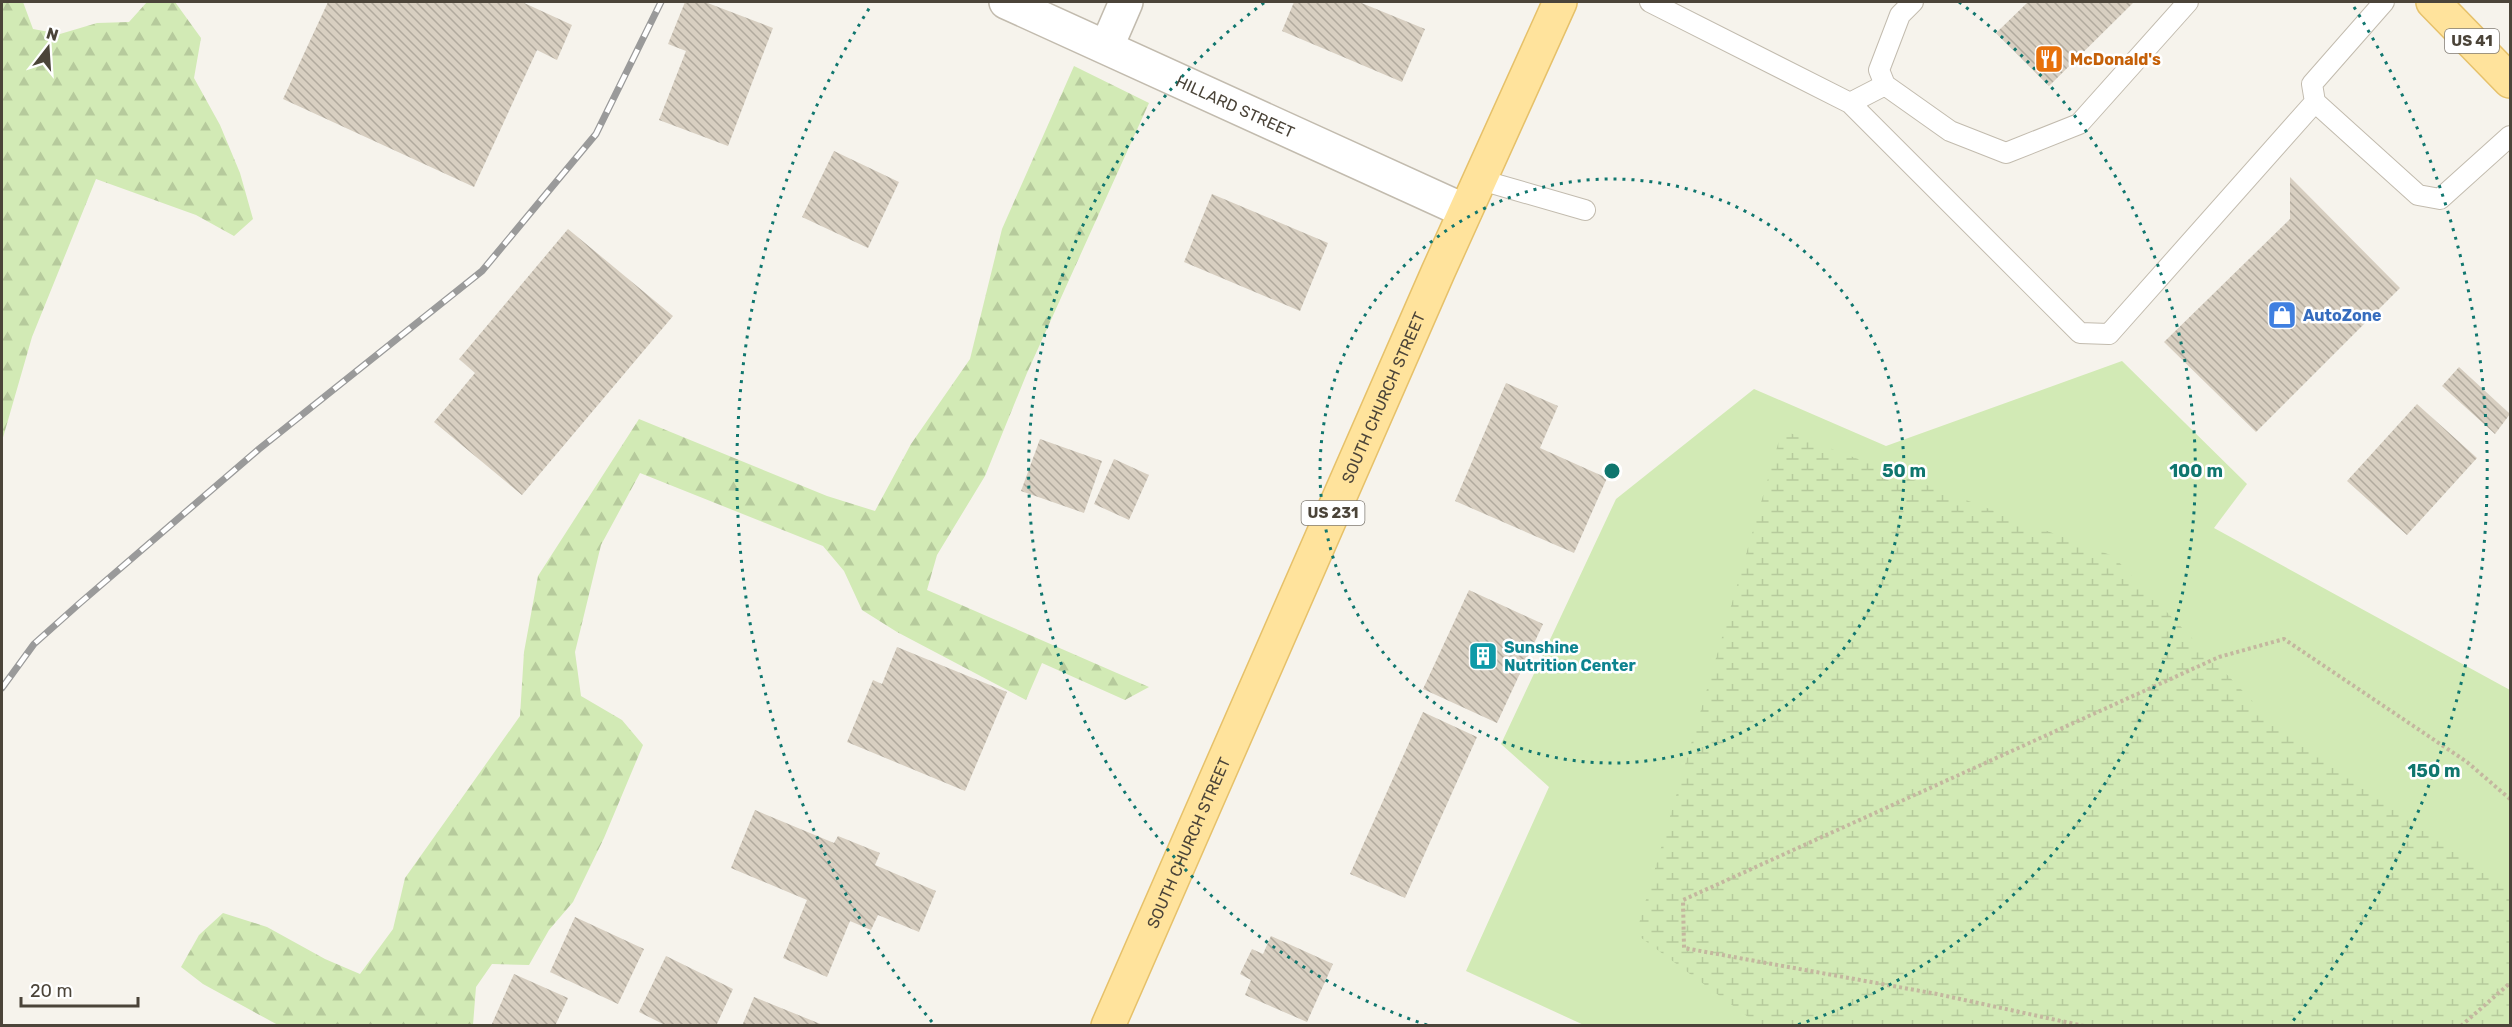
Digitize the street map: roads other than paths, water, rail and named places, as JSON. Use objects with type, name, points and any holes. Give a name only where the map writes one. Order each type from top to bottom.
[{"type":"main road","name":"SOUTH CHURCH STREET","points":[[1108,1026],[1465,211],[1560,2]]},
{"type":"main road","name":"US 41","points":[[2433,2],[2511,81]]},
{"type":"street","name":"HILLARD STREET","points":[[1006,2],[1107,46],[1465,211]]},
{"type":"street","points":[[1107,46],[1126,2]]},
{"type":"lane","points":[[1650,2],[1850,103],[2080,333],[2109,334],[2315,102]]},
{"type":"lane","points":[[1914,2],[1900,15],[1879,70],[1885,85],[1950,131],[2006,153],[2079,124],[2188,2]]},
{"type":"lane","points":[[2384,2],[2312,84],[2315,102],[2418,195],[2439,199],[2511,136]]},
{"type":"lane","points":[[1850,103],[1885,85]]},
{"type":"lane","points":[[1481,180],[1585,210]]},
{"type":"railway","points":[[2,688],[34,644],[80,603],[259,449],[482,271],[596,134],[661,2]]},
{"type":"place","name":"McDonald's","points":[[2049,59]]},
{"type":"place","name":"AutoZone","points":[[2282,315]]},
{"type":"place","name":"Sunshine Nutrition Center","points":[[1483,656]]}]
